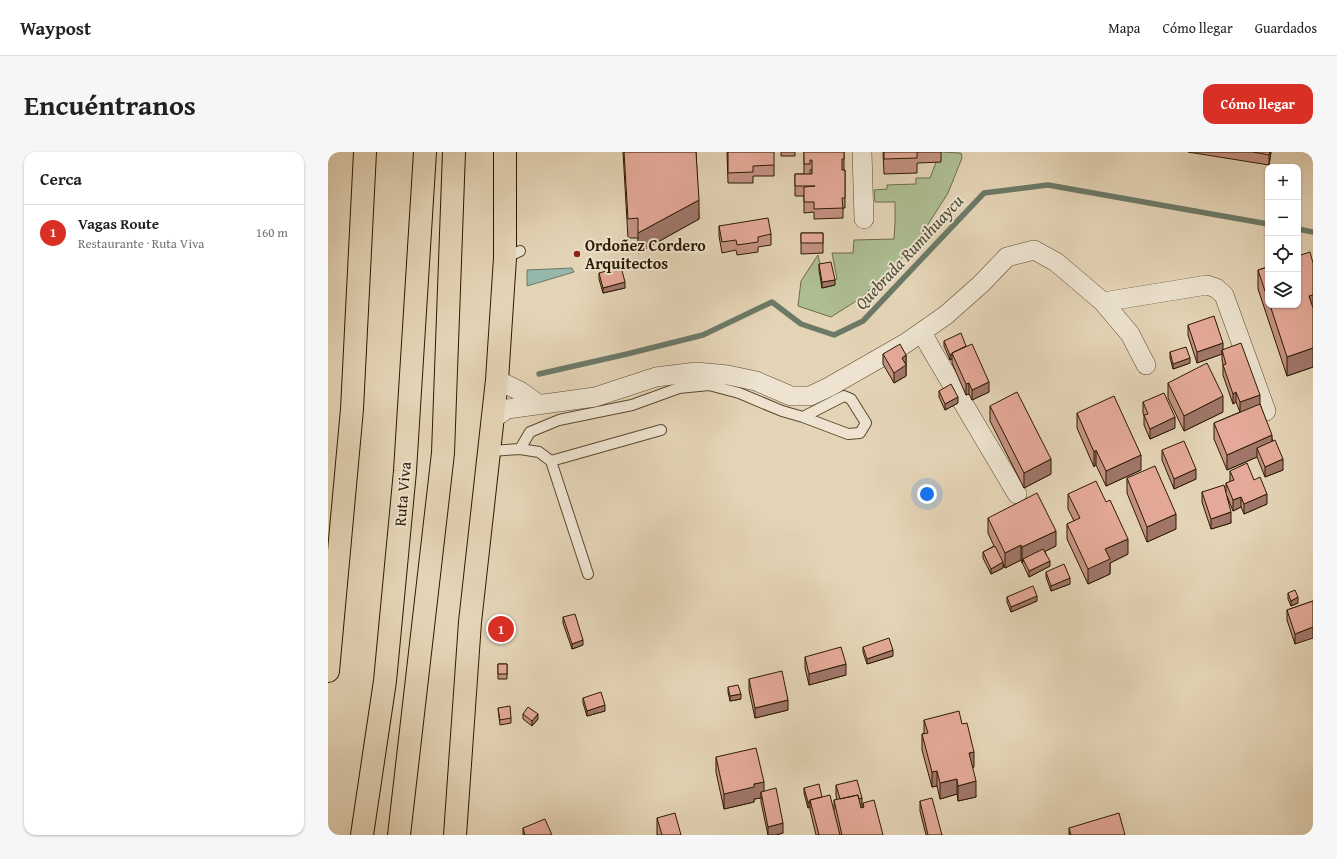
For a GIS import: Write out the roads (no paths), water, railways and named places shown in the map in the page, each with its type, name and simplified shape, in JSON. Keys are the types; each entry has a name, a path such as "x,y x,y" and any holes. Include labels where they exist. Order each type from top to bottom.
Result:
{"main road":[{"path":"328,671 352,410 365,152"},
{"name":"Ruta Viva","path":"362,835 385,681 403,487 425,152"},
{"path":"399,835 443,453 454,152"},
{"path":"455,835 470,622 512,254 505,152"}],"street":[{"path":"862,152 864,219"},
{"path":"494,418 507,409 595,397 656,377 696,372 728,374 756,381 791,396 810,396 829,388 922,332 946,315 981,284 1007,258 1034,250 1056,262 1104,302 1130,334 1146,365"},
{"path":"1104,302 1207,285 1216,288 1224,295 1266,411"},
{"path":"922,332 1017,494"},
{"path":"497,380 520,391 538,404"}],"lane":[{"path":"520,449 530,432 559,420 632,405 679,388 709,386 739,393 848,434 860,433 866,423 851,399 844,396 803,417"},
{"path":"551,461 661,430"},
{"path":"490,451 520,449 539,452 551,461 588,574"}],"waterway":[{"name":"Quebrada Rumihuaycu","path":"539,374 703,335 772,302 801,324 834,335 863,321 984,193 1048,185 1265,223"},
{"name":"Quebrada Rumihuaycu","path":"1301,230 1313,232"}],"place":[{"name":"Ordoñez Cordero Arquitectos","path":"577,254"},
{"name":"Vagas Route","path":"501,629"}]}
